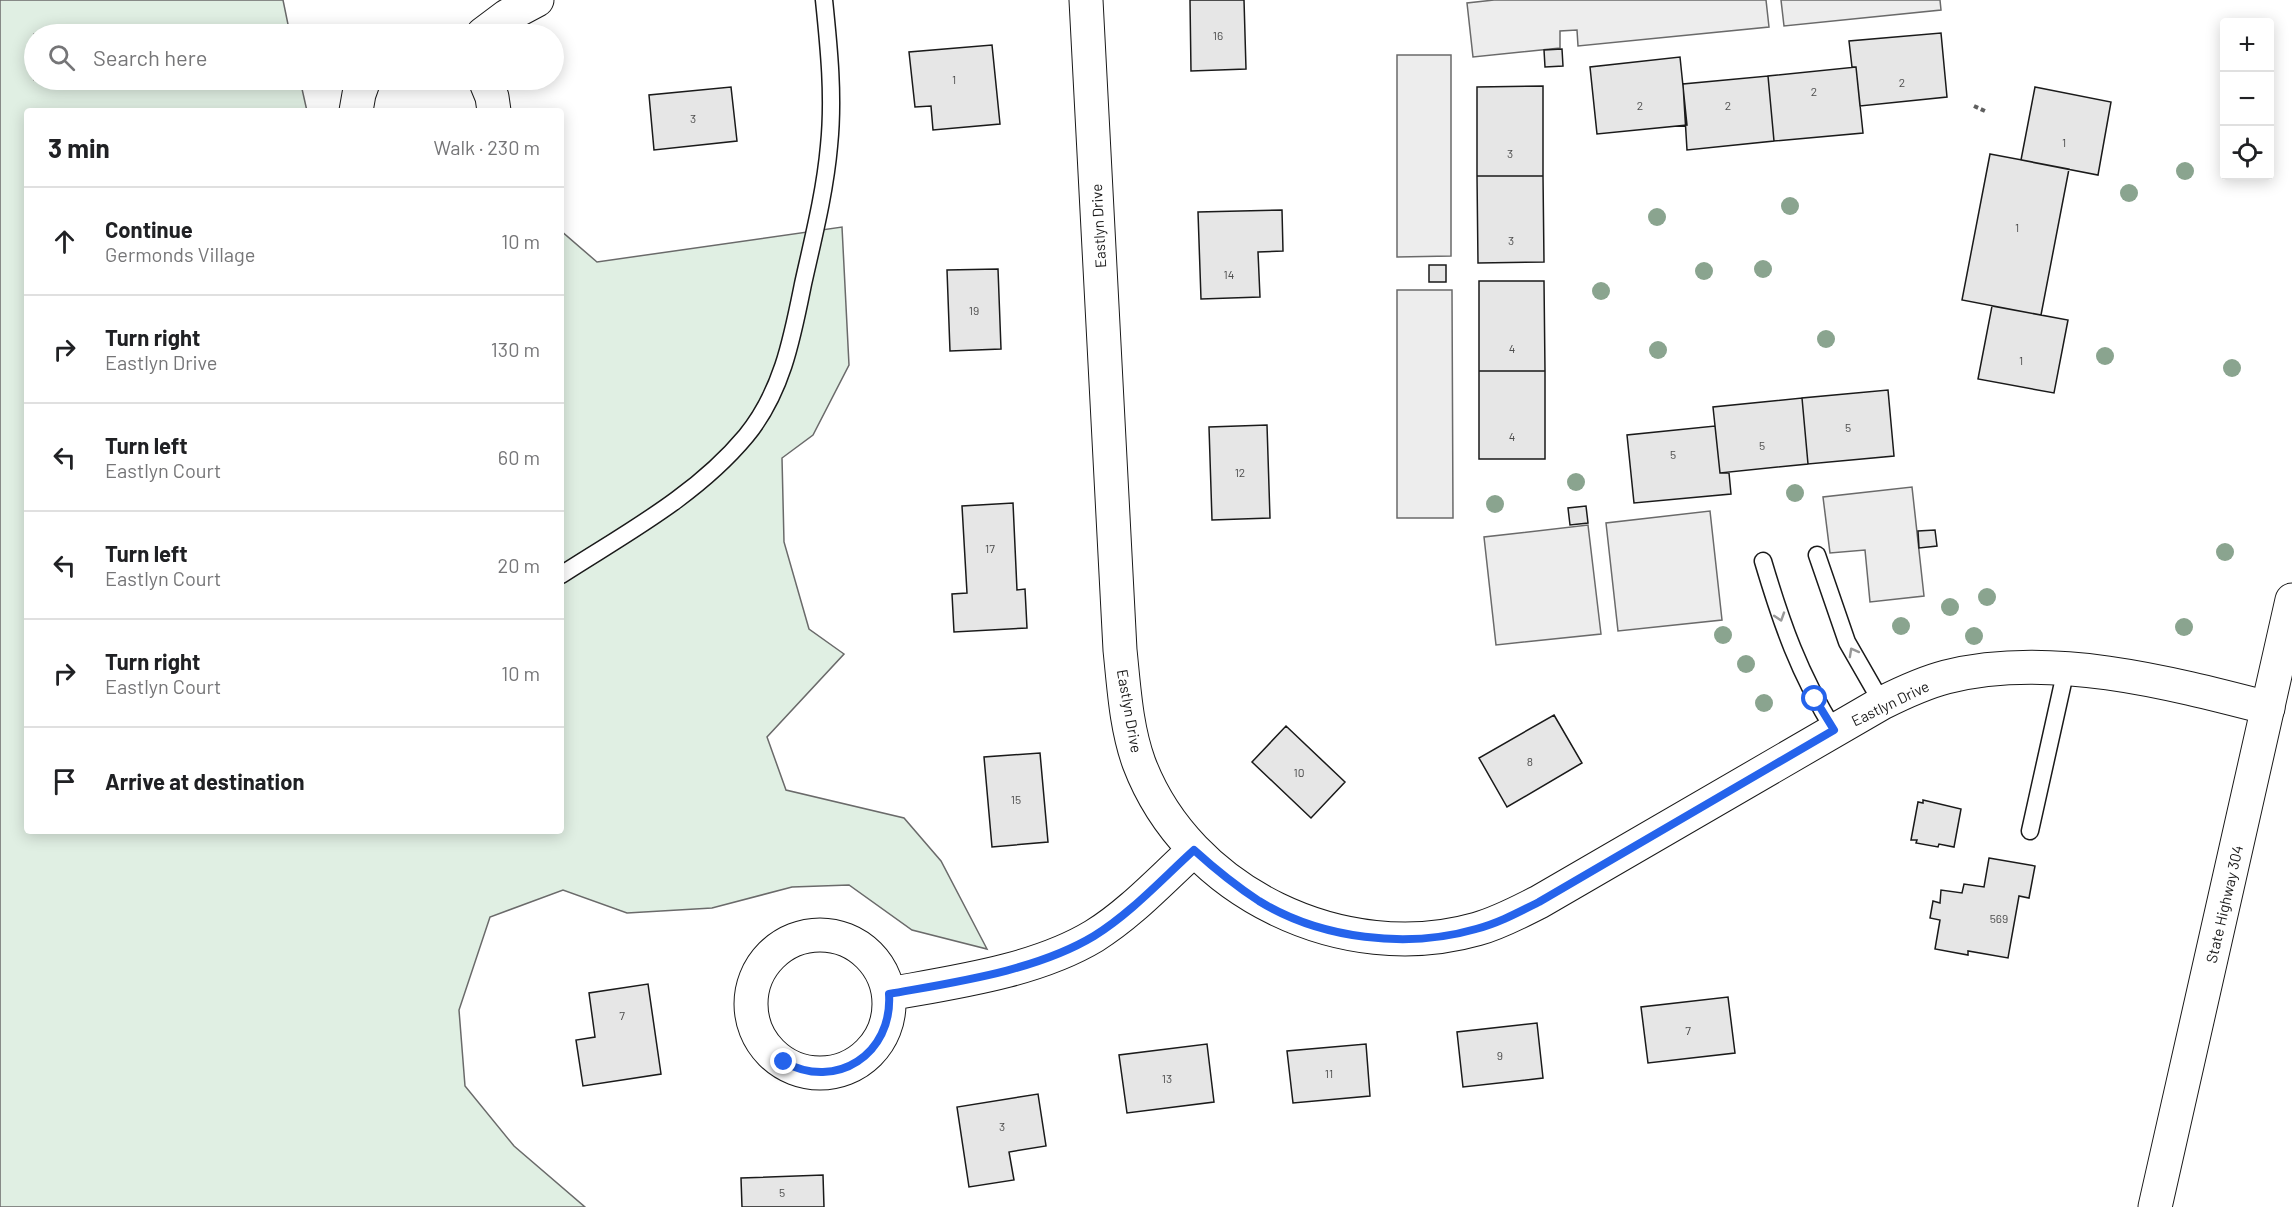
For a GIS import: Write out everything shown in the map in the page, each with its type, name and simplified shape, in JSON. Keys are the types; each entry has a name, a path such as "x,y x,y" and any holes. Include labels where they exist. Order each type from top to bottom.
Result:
{"street":[{"path":"496,24 537,0"},
{"name":"Eastlyn Drive","path":"1086,0 1120,650 1132,741 1151,789 1165,813 1194,850 1236,885 1261,902 1320,927 1355,935 1389,938 1446,936 1477,929 1508,918 1539,902 1882,703 1912,688 1954,675 1983,670 2066,669 2154,682 2268,708"},
{"path":"356,108 359,90"},
{"path":"489,90 494,108"},
{"name":"State Highway 304","path":"2155,1207 2292,600"},
{"path":"889,994 1000,972 1072,948 1094,936 1118,918 1194,850"},
{"path":"818,935 840,938 866,952 880,969 889,994 887,1023 876,1045 859,1061 830,1072 802,1070 775,1056 760,1038 751,1006 754,985 763,965 769,958 796,939 818,935"}],"lane":[{"path":"564,573 639,527 702,479 745,437 761,416 775,391 792,337 815,229 829,146 830,65 824,0"},
{"path":"1817,555 1847,642 1882,703"},
{"path":"1763,561 1785,633 1798,664 1834,730"},
{"path":"2030,831 2066,669"}],"path":[{"path":"1974,106 1987,112"}],"green space":[{"path":"0,0 283,0 288,24 24,24 24,90 302,90 306,108 24,108 24,834 564,834 564,234 597,262 842,227 849,365 813,435 782,458 784,542 809,629 844,654 767,737 786,790 904,818 941,861 987,949 912,930 849,885 792,887 712,908 627,913 563,890 490,917 459,1010 465,1086 514,1146 585,1207 0,1207"}],"shaded area":[{"path":"1494,0 1766,0 1769,27 1578,46 1577,30 1560,31 1560,48 1473,57 1467,3"},
{"path":"1781,0 1940,0 1941,10 1784,26"},
{"path":"1397,55 1451,55 1451,256 1397,257"},
{"path":"1397,290 1452,290 1453,518 1397,518"},
{"path":"1912,487 1924,596 1870,602 1865,550 1830,553 1823,497"},
{"path":"1710,511 1722,620 1618,631 1606,523"},
{"path":"1588,525 1601,634 1496,645 1484,537"}],"building":[{"path":"1190,0 1244,0 1246,69 1191,71"},
{"path":"1941,33 1947,97 1860,106 1856,67 1852,67 1849,41"},
{"path":"992,45 1000,124 933,130 931,106 915,107 909,52"},
{"path":"1562,49 1563,66 1545,67 1544,50"},
{"path":"1680,57 1687,125 1597,134 1590,67"},
{"path":"1856,67 1863,133 1774,141 1768,76"},
{"path":"1768,76 1774,141 1687,150 1683,84"},
{"path":"1543,86 1543,176 1477,176 1477,87"},
{"path":"731,87 737,141 654,150 649,95"},
{"path":"2035,87 2111,102 2098,175 2021,160"},
{"path":"1990,154 2069,169 2041,315 1962,300"},
{"path":"1477,176 1543,176 1544,262 1478,263"},
{"path":"1282,210 1283,251 1258,252 1260,297 1201,299 1198,212"},
{"path":"1429,265 1446,265 1446,282 1429,282"},
{"path":"998,269 1001,349 950,351 947,270"},
{"path":"1479,281 1544,281 1545,371 1479,371"},
{"path":"1992,306 2068,320 2054,393 1978,379"},
{"path":"1479,371 1545,371 1545,459 1479,459"},
{"path":"1888,390 1894,456 1808,464 1802,398"},
{"path":"1802,398 1808,464 1720,473 1713,407"},
{"path":"1267,425 1270,518 1212,520 1209,427"},
{"path":"1715,426 1720,473 1729,473 1731,494 1634,503 1627,435"},
{"path":"1013,503 1017,590 1025,589 1027,628 954,632 952,594 967,593 962,506"},
{"path":"1586,506 1588,523 1570,525 1568,508"},
{"path":"1935,530 1937,546 1919,548 1918,531"},
{"path":"1554,715 1582,763 1507,807 1479,758"},
{"path":"1286,726 1345,782 1311,818 1252,762"},
{"path":"1040,753 1048,842 992,847 984,757"},
{"path":"1923,800 1961,809 1954,847 1939,844 1938,847 1911,840 1918,802 1923,803"},
{"path":"1989,858 2035,866 2029,898 2019,896 2008,958 1968,951 1968,955 1935,949 1940,920 1930,918 1933,901 1940,903 1941,890 1962,893 1964,884 1984,887"},
{"path":"648,984 661,1074 583,1086 576,1040 595,1037 589,993"},
{"path":"1728,997 1735,1053 1648,1063 1641,1007"},
{"path":"1537,1023 1543,1078 1463,1087 1457,1032"},
{"path":"1207,1044 1214,1102 1127,1113 1119,1055"},
{"path":"1366,1044 1370,1096 1293,1103 1287,1051"},
{"path":"1038,1094 1046,1146 1009,1152 1014,1180 969,1187 957,1107"},
{"path":"823,1175 824,1207 742,1207 741,1178"}],"route":[{"path":"784,1062 802,1070 820,1073 840,1070 859,1061 876,1045 882,1035 887,1023 889,994 1000,972 1072,948 1094,936 1118,918 1194,850 1236,885 1261,902 1320,927 1355,935 1389,938 1446,936 1477,929 1508,918 1539,902 1834,730 1815,699"}]}
